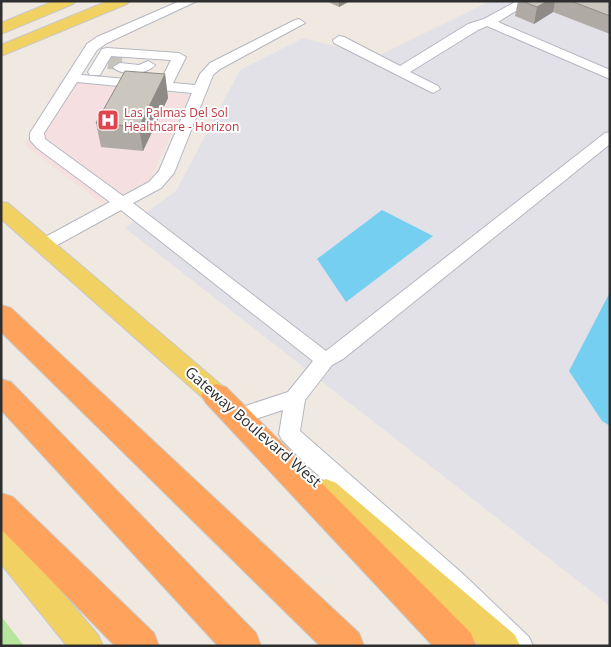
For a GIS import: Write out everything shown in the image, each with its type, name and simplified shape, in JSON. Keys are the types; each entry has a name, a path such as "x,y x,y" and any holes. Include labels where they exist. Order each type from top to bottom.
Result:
{"highway":[{"path":"1,315 346,646"},
{"path":"1,390 243,646"},
{"path":"216,394 458,646"},
{"path":"1,507 141,646"}],"main road":[{"path":"1,28 68,1"},
{"path":"1,51 122,1"},
{"name":"Gateway Boulevard West","path":"1,208 504,646"},
{"path":"1,541 87,646"}],"lane":[{"path":"191,1 102,40 92,47 37,133 38,140 42,145 122,203 325,360"},
{"path":"400,72 473,27 488,22 526,1"},
{"path":"488,22 610,75"},
{"path":"44,245 155,185 166,173 207,74 215,66 299,23"},
{"path":"339,40 433,89"},
{"path":"109,63 107,52 179,56 165,86"},
{"path":"84,60 141,69 148,65 174,68"},
{"path":"72,78 201,90"},
{"path":"520,646 455,582 317,461 290,434 295,398 325,360 336,354 610,136"},
{"path":"240,416 295,398"}],"shaded area":[{"path":"490,1 610,1 610,606 125,228 176,191 240,70 303,38 376,57"},
{"name":"Las Palmas Del Sol Healthcare - Horizon","path":"60,81 190,95 148,182 102,203 25,145"}],"green space":[{"path":"1,616 24,646 1,646"}],"water":[{"path":"382,210 433,236 346,302 317,259"},
{"path":"610,292 610,426 602,421 569,371"}],"building":[{"path":"522,1 547,1 537,7"},
{"path":"571,1 610,1 610,16"},
{"path":"125,71 165,74 139,127 96,123"}],"tunnel":[{"path":"108,62 122,63"}],"place":[{"name":"Las Palmas Del Sol Healthcare - Horizon","path":"108,120"}]}
